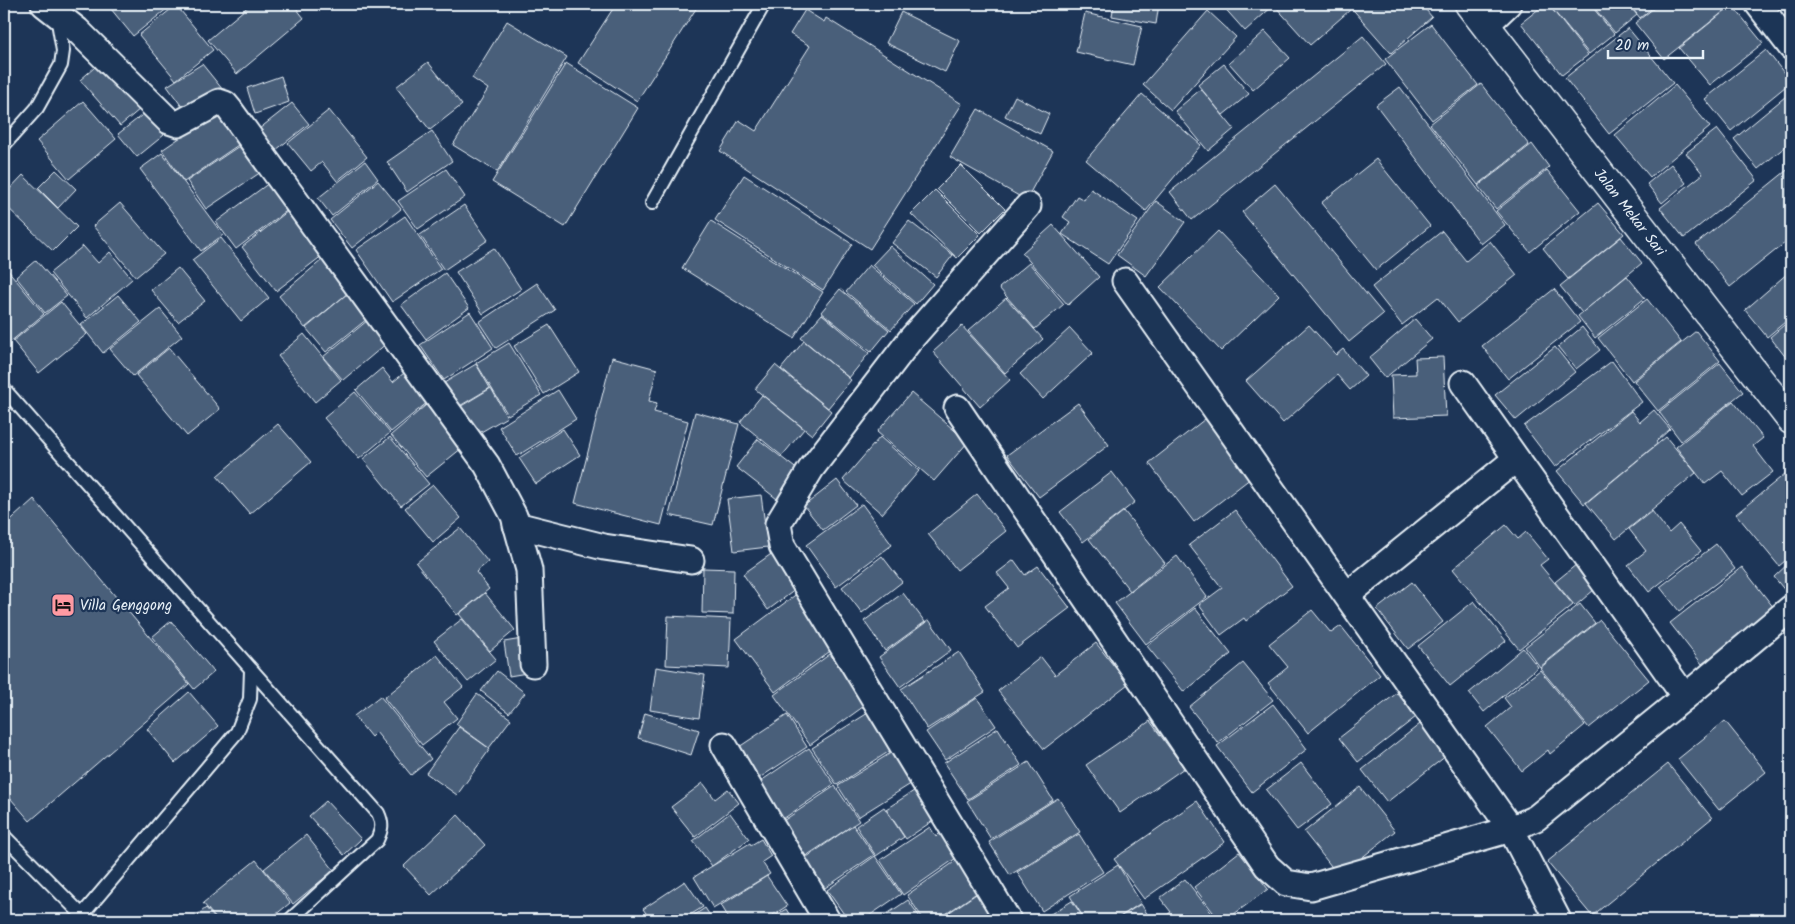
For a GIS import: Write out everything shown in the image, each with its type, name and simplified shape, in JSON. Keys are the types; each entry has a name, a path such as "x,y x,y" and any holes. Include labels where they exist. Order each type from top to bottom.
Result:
{"main road":[{"name":"Jalan Mekar Sari","path":"1469,4 1791,420"}],"street":[{"path":"1486,25 1508,4"},
{"path":"1758,4 1791,47"},
{"path":"51,9 78,30 169,121 178,124 220,102 225,104 487,465 514,516 529,570 533,664"},
{"path":"1008,920 782,546 778,524 811,470 910,340 1028,206"},
{"path":"1124,280 1511,829 1558,920"},
{"path":"1463,383 1685,697"},
{"path":"957,408 1267,866 1286,883 1311,887 1511,829 1536,818 1791,608"},
{"path":"1346,595 1516,459"},
{"path":"516,525 604,547 691,560"},
{"path":"724,745 827,920"}],"lane":[{"path":"652,203 764,4"},
{"path":"4,145 37,108 62,65 63,51 51,9"},
{"path":"4,389 378,813 382,821 382,829 377,840 290,920"},
{"path":"4,836 85,918 237,732 250,699 251,670"}],"building":[{"path":"117,4 173,4 133,36 111,9"},
{"path":"251,4 293,4 304,18 237,74 208,40"},
{"path":"616,4 699,4 637,101 578,63"},
{"path":"1069,4 1111,4 1110,8"},
{"path":"1114,4 1159,4 1156,24 1112,16"},
{"path":"1221,4 1344,4 1350,10 1310,45 1274,5 1245,31"},
{"path":"1348,4 1421,4 1432,17 1391,53"},
{"path":"1545,4 1548,4 1588,55 1562,75 1521,23"},
{"path":"1548,4 1590,4 1614,34 1589,54"},
{"path":"1591,4 1628,4 1637,15 1615,33"},
{"path":"1629,4 1657,4 1640,18"},
{"path":"1659,4 1733,4 1664,59 1635,23"},
{"path":"176,5 213,50 176,80 139,35"},
{"path":"1732,5 1763,43 1710,85 1679,48"},
{"path":"805,10 824,22 826,18 962,104 870,249 720,151 739,120 756,131 810,46 790,34"},
{"path":"1208,11 1236,37 1171,110 1143,85"},
{"path":"901,12 960,41 945,72 886,43"},
{"path":"1085,13 1142,26 1133,65 1076,52"},
{"path":"507,21 567,57 497,172 453,145 488,89 472,78"},
{"path":"1431,24 1478,85 1432,120 1385,59"},
{"path":"1628,28 1673,83 1609,134 1565,78"},
{"path":"1265,31 1290,58 1253,90 1229,63"},
{"path":"1363,36 1386,64 1192,220 1170,192"},
{"path":"1766,50 1791,82 1731,131 1705,99"},
{"path":"102,61 140,109 120,126 80,80"},
{"path":"428,62 462,105 430,130 396,87"},
{"path":"566,63 638,108 565,227 492,182"},
{"path":"202,64 223,90 188,115 167,86"},
{"path":"1224,64 1249,94 1223,115 1198,85"},
{"path":"281,76 289,102 255,114 247,88"},
{"path":"1481,84 1529,145 1478,185 1430,124"},
{"path":"1675,85 1710,127 1650,177 1615,135"},
{"path":"1400,87 1505,225 1481,244 1376,105"},
{"path":"1201,89 1234,129 1208,151 1175,111"},
{"path":"1791,92 1791,142 1758,169 1734,139"},
{"path":"1142,94 1201,145 1146,211 1086,160"},
{"path":"1015,96 1049,114 1040,134 1005,116"},
{"path":"83,101 116,139 69,179 37,141"},
{"path":"292,103 309,124 276,150 259,129"},
{"path":"222,109 244,141 184,182 162,150"},
{"path":"978,109 1053,151 1026,200 950,157"},
{"path":"329,110 367,157 337,181 322,162 311,171 288,143"},
{"path":"146,112 164,135 137,157 118,134"},
{"path":"1717,129 1757,180 1684,238 1660,208 1703,174 1686,153"},
{"path":"432,131 452,161 407,192 387,162"},
{"path":"245,142 264,170 206,209 187,181"},
{"path":"1532,144 1549,167 1496,209 1478,186"},
{"path":"162,153 223,235 201,251 140,169"},
{"path":"1376,159 1430,226 1376,270 1321,203"},
{"path":"365,161 378,179 332,216 318,198"},
{"path":"1671,164 1686,183 1662,203 1647,184"},
{"path":"961,165 1005,209 981,233 937,189"},
{"path":"1791,167 1791,238 1730,287 1696,244"},
{"path":"446,169 465,197 418,229 398,201"},
{"path":"56,170 76,189 58,208 38,188"},
{"path":"1547,170 1580,211 1530,252 1496,211"},
{"path":"23,175 77,227 53,251 4,204 4,195"},
{"path":"744,175 852,244 823,290 715,220"},
{"path":"378,181 401,209 352,248 330,220"},
{"path":"269,183 289,209 236,249 216,222"},
{"path":"1275,184 1383,314 1349,342 1242,212"},
{"path":"1091,189 1138,221 1108,264 1062,234 1070,222 1063,217 1077,196 1084,200"},
{"path":"935,190 980,235 957,258 911,214"},
{"path":"1156,201 1185,222 1146,276 1117,255"},
{"path":"120,203 164,254 136,277 93,226"},
{"path":"1598,203 1624,234 1568,279 1543,248"},
{"path":"464,205 488,240 444,270 420,235"},
{"path":"293,207 327,252 276,291 242,247"},
{"path":"405,216 441,269 392,302 356,250"},
{"path":"711,221 823,292 794,338 682,268"},
{"path":"909,221 953,255 936,277 892,243"},
{"path":"1053,225 1099,277 1068,305 1022,253"},
{"path":"1218,231 1279,295 1221,351 1160,287"},
{"path":"1442,231 1466,261 1490,241 1517,275 1458,322 1438,297 1402,325 1372,287"},
{"path":"1621,237 1642,263 1582,313 1560,286"},
{"path":"221,238 269,298 241,321 192,260"},
{"path":"83,246 98,263 110,252 132,279 87,318 50,273"},
{"path":"890,246 933,284 916,304 872,265"},
{"path":"494,248 521,289 483,314 456,272"},
{"path":"36,260 67,296 45,313 16,277"},
{"path":"322,260 348,293 305,328 279,296"},
{"path":"1029,263 1064,304 1035,329 999,288"},
{"path":"869,265 914,304 891,330 846,292"},
{"path":"178,268 205,301 178,322 151,290"},
{"path":"7,269 44,314 9,343 4,337 4,272"},
{"path":"1789,272 1791,274 1791,317 1767,337 1745,310"},
{"path":"445,273 469,308 426,339 401,305"},
{"path":"1627,276 1645,298 1595,338 1578,316"},
{"path":"537,283 555,310 496,348 479,322"},
{"path":"840,289 889,330 871,352 821,312"},
{"path":"1554,289 1580,322 1508,379 1482,346"},
{"path":"347,294 367,319 326,352 306,328"},
{"path":"118,295 141,322 103,353 81,325"},
{"path":"1006,298 1043,339 1005,373 968,331"},
{"path":"1647,299 1681,342 1632,381 1598,338"},
{"path":"61,302 87,334 39,373 13,341"},
{"path":"160,309 182,336 133,376 110,349"},
{"path":"470,312 493,348 444,380 420,345"},
{"path":"822,314 869,353 849,378 801,338"},
{"path":"1415,319 1432,339 1385,378 1369,358"},
{"path":"1791,319 1791,364 1770,337"},
{"path":"368,320 387,343 343,380 323,357"},
{"path":"549,325 579,372 544,394 514,346"},
{"path":"1309,325 1336,355 1343,349 1366,376 1350,390 1337,375 1283,423 1246,381"},
{"path":"962,326 1010,380 980,407 933,352"},
{"path":"1582,327 1600,350 1576,369 1558,347"},
{"path":"1070,328 1093,353 1043,399 1020,374"},
{"path":"1696,331 1720,361 1658,411 1634,381"},
{"path":"304,334 341,380 315,402 278,356"},
{"path":"804,341 851,380 828,408 781,369"},
{"path":"509,343 541,395 508,415 476,363"},
{"path":"1555,347 1575,372 1516,420 1495,395"},
{"path":"169,348 220,409 187,436 136,375"},
{"path":"612,357 657,369 649,401 657,403 654,412 688,421 661,525 575,503"},
{"path":"1443,357 1446,416 1393,418 1391,375 1416,374 1415,358"},
{"path":"1612,361 1642,402 1555,467 1524,426"},
{"path":"1720,363 1743,392 1681,441 1659,412"},
{"path":"476,364 490,388 458,407 444,383"},
{"path":"775,365 831,411 812,435 755,389"},
{"path":"382,368 393,382 404,373 428,402 391,432 356,390"},
{"path":"491,388 507,417 474,436 458,408"},
{"path":"558,390 576,419 517,456 499,427"},
{"path":"355,392 390,433 359,459 324,418"},
{"path":"911,393 968,442 934,481 877,432"},
{"path":"762,395 804,429 782,456 740,422"},
{"path":"1733,401 1763,438 1753,446 1773,472 1742,496 1722,471 1705,484 1676,447"},
{"path":"1078,403 1109,445 1039,497 1007,455"},
{"path":"426,405 462,448 426,477 391,435"},
{"path":"1654,410 1670,429 1656,442 1657,444 1584,504 1557,471 1631,411 1640,422"},
{"path":"695,412 739,424 713,525 669,515"},
{"path":"1205,419 1251,478 1194,522 1149,463"},
{"path":"278,424 311,462 250,514 217,476"},
{"path":"563,429 580,455 536,484 519,458"},
{"path":"390,437 429,484 401,506 363,459"},
{"path":"880,437 919,471 882,514 843,480"},
{"path":"1666,437 1696,473 1616,539 1586,503"},
{"path":"758,439 799,471 777,499 736,467"},
{"path":"1791,469 1791,556 1779,566 1736,514"},
{"path":"1112,472 1135,502 1083,542 1060,512"},
{"path":"837,480 856,505 823,530 804,506"},
{"path":"433,485 461,518 433,542 405,508"},
{"path":"977,494 1006,531 957,570 928,534"},
{"path":"761,495 768,547 734,551 727,499"},
{"name":"Villa Genggong","path":"34,499 189,684 30,821 4,791 4,526"},
{"path":"862,504 892,545 836,587 806,545"},
{"path":"1235,510 1292,586 1246,621 1244,618 1221,635 1199,605 1222,588 1189,545"},
{"path":"1124,511 1165,563 1130,591 1089,539"},
{"path":"1652,511 1669,533 1679,524 1701,551 1649,592 1628,565 1646,551 1629,529"},
{"path":"1506,525 1518,539 1526,532 1548,559 1540,565 1573,605 1519,649 1453,569"},
{"path":"460,528 488,562 476,572 489,589 457,615 416,563"},
{"path":"1716,544 1735,569 1679,611 1660,587"},
{"path":"774,552 799,587 768,610 743,574"},
{"path":"882,556 902,582 862,613 842,587"},
{"path":"1177,556 1207,597 1146,644 1115,603"},
{"path":"1014,560 1025,575 1038,566 1070,608 1017,648 985,606 1009,588 997,573"},
{"path":"1582,560 1601,584 1575,606 1555,582"},
{"path":"1791,561 1791,598 1774,577"},
{"path":"1742,567 1774,608 1702,664 1670,623"},
{"path":"703,568 734,569 733,614 702,613"},
{"path":"1412,582 1443,622 1408,649 1377,609"},
{"path":"485,593 515,630 490,651 459,614"},
{"path":"798,593 837,646 775,692 736,639"},
{"path":"903,593 925,622 885,651 864,621"},
{"path":"1474,601 1506,641 1450,686 1418,646"},
{"path":"1580,604 1595,623 1540,667 1525,647"},
{"path":"1195,608 1231,654 1184,692 1147,646"},
{"path":"1312,610 1331,633 1341,626 1380,675 1308,733 1268,683 1288,667 1269,644"},
{"path":"668,616 731,619 729,668 666,665"},
{"path":"462,619 496,659 468,682 434,641"},
{"path":"929,620 951,650 900,687 879,657"},
{"path":"1600,620 1649,680 1589,728 1540,668"},
{"path":"171,621 214,672 194,689 152,637"},
{"path":"522,639 527,673 509,676 504,642"},
{"path":"1096,643 1128,684 1044,749 998,691 1041,657 1055,675"},
{"path":"1523,648 1538,667 1484,712 1469,693"},
{"path":"959,652 985,692 927,729 901,689"},
{"path":"830,654 867,704 810,745 774,695"},
{"path":"437,655 463,687 444,702 457,718 422,745 384,698"},
{"path":"1243,663 1273,700 1218,743 1189,707"},
{"path":"656,667 705,675 699,718 650,710"},
{"path":"1540,670 1585,725 1550,754 1548,750 1522,771 1487,727 1511,707 1504,698"},
{"path":"497,671 525,693 509,713 481,691"},
{"path":"189,692 218,726 175,763 147,729"},
{"path":"1397,693 1416,717 1358,762 1339,738"},
{"path":"477,694 511,719 489,748 456,724"},
{"path":"380,696 431,759 411,775 376,732 371,737 354,716"},
{"path":"977,698 996,726 945,760 926,732"},
{"path":"1273,704 1307,749 1252,792 1217,746"},
{"path":"876,708 899,745 837,785 812,748"},
{"path":"645,713 699,730 691,755 638,738"},
{"path":"787,715 807,747 753,782 733,751"},
{"path":"1150,721 1184,768 1120,813 1086,765"},
{"path":"1725,721 1766,772 1719,810 1678,759"},
{"path":"1420,724 1446,756 1387,802 1362,770"},
{"path":"459,727 490,749 457,795 426,773"},
{"path":"998,728 1021,765 968,799 944,763"},
{"path":"809,748 834,784 783,819 758,783"},
{"path":"897,749 917,780 858,817 838,786"},
{"path":"1029,762 1053,800 991,839 967,801"},
{"path":"1301,763 1332,804 1297,830 1266,790"},
{"path":"1668,764 1712,818 1592,916 1547,862"},
{"path":"703,783 715,799 728,789 739,803 695,837 671,807"},
{"path":"835,786 859,821 806,856 783,821"},
{"path":"920,787 940,816 906,839 886,809"},
{"path":"1360,787 1395,831 1339,876 1304,832"},
{"path":"1058,798 1080,832 1010,875 989,842"},
{"path":"326,801 361,839 344,855 309,816"},
{"path":"1197,801 1225,842 1144,899 1114,859"},
{"path":"884,807 904,837 876,856 856,826"},
{"path":"730,813 749,839 712,866 693,841"},
{"path":"458,815 485,845 431,895 404,866"},
{"path":"853,825 874,855 825,888 804,859"},
{"path":"930,827 936,837 942,831 959,856 903,895 880,860"},
{"path":"1079,834 1103,872 1042,911 1017,872"},
{"path":"306,835 334,870 293,904 264,869"},
{"path":"761,839 771,856 762,862 770,874 713,908 694,877 750,843 751,845"},
{"path":"1239,852 1268,889 1226,920 1219,920 1194,887"},
{"path":"875,856 901,894 863,920 848,920 827,890"},
{"path":"960,858 981,890 937,920 924,920 907,895"},
{"path":"256,860 290,903 269,920 217,920 203,903"},
{"path":"1118,865 1141,903 1115,920 1085,920 1070,896"},
{"path":"767,876 787,906 765,920 730,920 721,905"},
{"path":"1185,879 1217,920 1160,920 1171,912 1160,898"},
{"path":"685,881 703,907 682,920 651,920 643,909"},
{"path":"982,890 1002,920 938,920"},
{"path":"908,900 922,920 878,920"},
{"path":"1072,901 1085,920 1052,920 1049,915"},
{"path":"1141,904 1151,920 1115,920"},
{"path":"206,908 216,920 191,920"},
{"path":"705,908 713,920 687,920"},
{"path":"786,909 793,920 768,920"}],"place":[{"name":"Villa Genggong","path":"63,605"}]}
